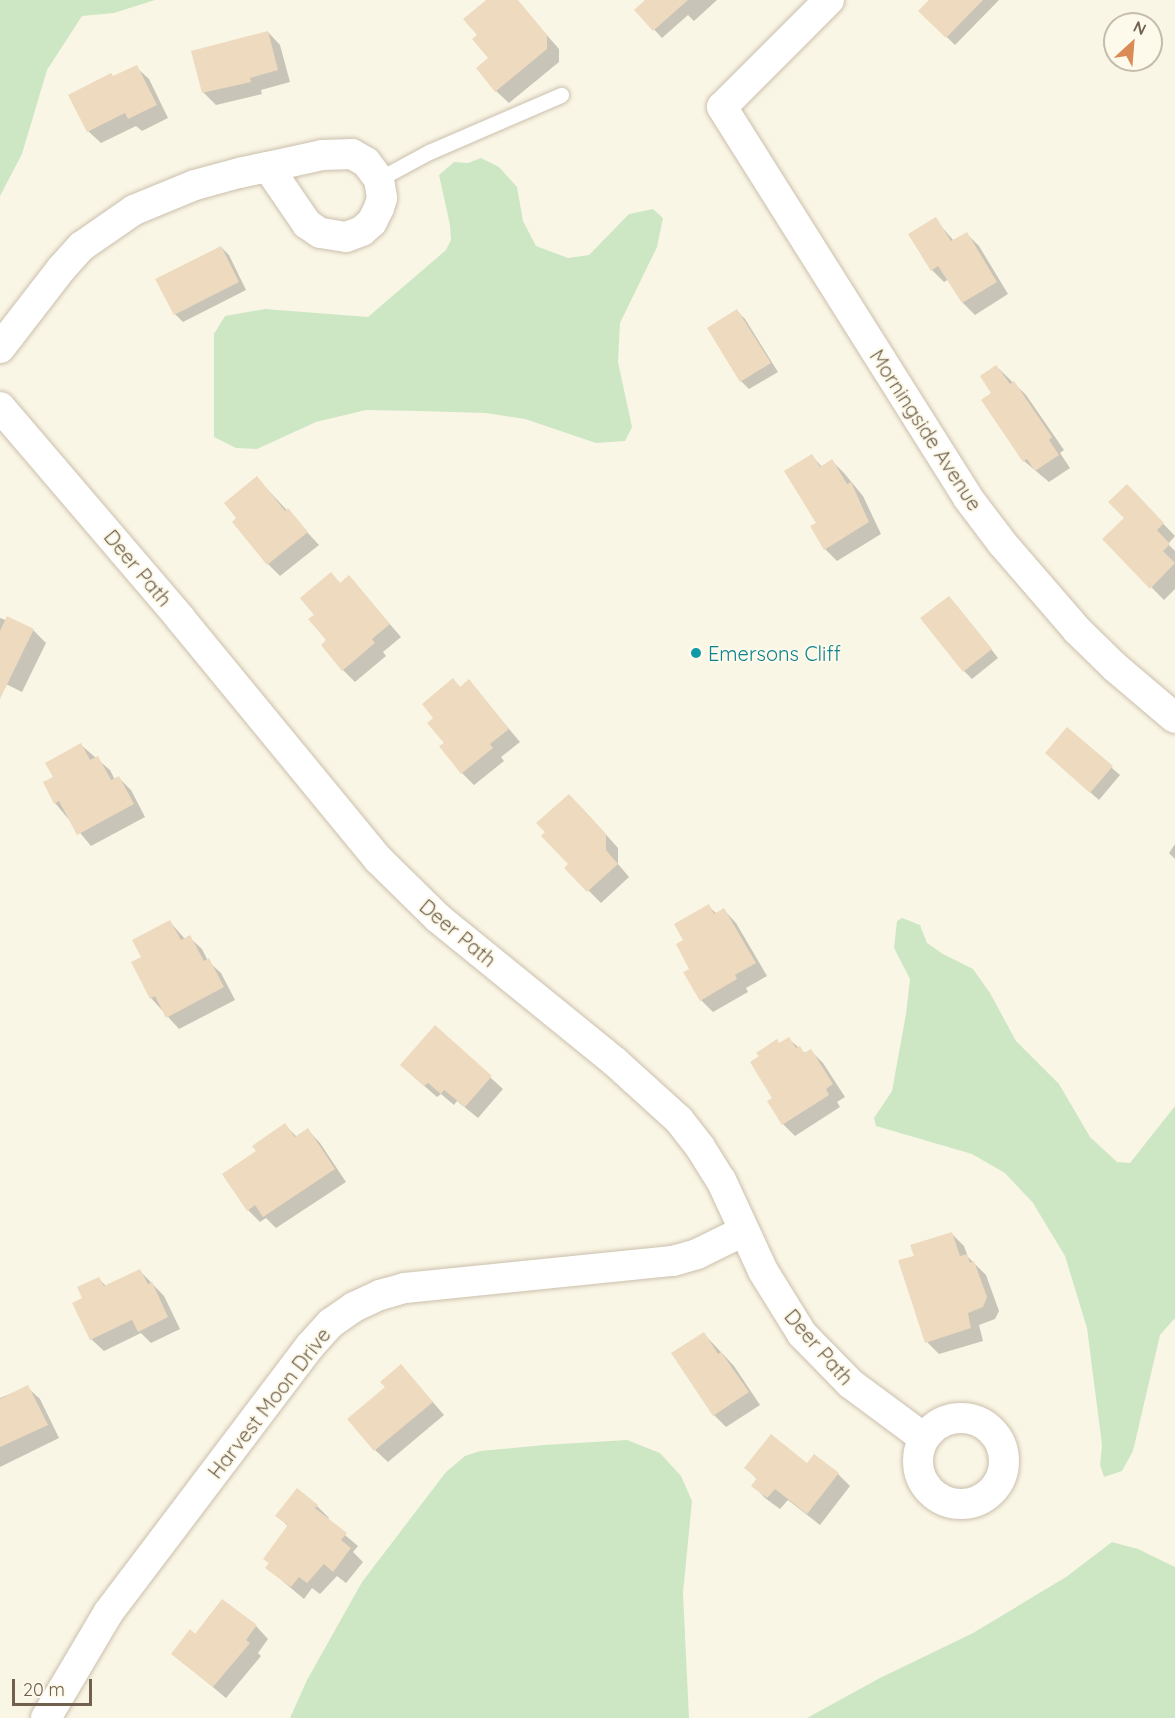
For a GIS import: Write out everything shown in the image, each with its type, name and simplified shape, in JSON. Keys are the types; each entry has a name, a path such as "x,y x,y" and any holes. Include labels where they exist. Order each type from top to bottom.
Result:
{"street":[{"name":"Morningside Avenue","path":"829,0 722,107 968,498 1002,543 1077,630 1116,668 1175,718"},
{"path":"0,348 61,269 82,246 107,226 134,210 195,185 268,167 322,155 352,154 366,162 379,178 382,198 372,222 362,231 346,237 334,237 307,224 268,167"},
{"name":"Deer Path","path":"0,407 173,610 379,860 438,918 623,1068 679,1120 721,1180 782,1304 802,1334 851,1384 924,1438"},
{"name":"Harvest Moon Drive","path":"46,1718 108,1613 310,1346 331,1323 354,1306 405,1288 673,1261 697,1254 744,1230"}],"lane":[{"path":"379,178 429,152 561,95"}],"green space":[{"path":"0,0 155,0 114,13 82,16 47,70 22,154 0,196"},
{"path":"481,158 499,167 517,187 523,221 536,246 568,258 589,255 629,214 653,209 663,218 657,247 620,323 618,362 632,427 625,441 596,443 525,419 486,413 366,410 316,422 257,449 236,448 214,437 214,334 225,316 265,309 368,317 446,250 451,240 450,225 439,175 454,162 468,163"},
{"path":"902,918 920,925 927,943 973,969 990,993 1016,1041 1059,1084 1090,1137 1117,1162 1130,1163 1175,1106 1175,1318 1160,1335 1133,1451 1122,1471 1104,1477 1100,1465 1102,1445 1087,1328 1065,1256 1033,1203 1005,1173 972,1154 876,1126 874,1118 892,1091 906,1014 910,979 894,948 897,921"},
{"path":"627,1440 660,1453 681,1476 692,1501 683,1593 689,1718 290,1718 307,1680 362,1582 446,1472 465,1456 480,1451"},
{"path":"1112,1542 1138,1549 1175,1567 1175,1718 807,1718 878,1679 973,1633 1066,1577"}],"building":[{"path":"486,0 518,0 547,35 547,49 495,92 476,68 488,58 472,39 477,35 463,19"},
{"path":"645,0 688,0 653,31 634,10"},
{"path":"929,0 983,0 946,38 918,11"},
{"path":"268,31 278,70 250,78 251,82 202,93 191,51"},
{"path":"137,65 157,105 128,119 125,113 87,132 68,95 111,73 113,76"},
{"path":"936,217 951,241 967,232 997,282 962,303 938,266 931,271 908,234"},
{"path":"221,246 239,282 174,315 155,279"},
{"path":"737,309 771,363 740,382 707,328"},
{"path":"996,365 1010,384 1014,381 1052,437 1049,440 1059,455 1035,471 1027,459 1023,462 981,400 991,393 980,376"},
{"path":"812,454 820,467 832,459 847,484 851,482 869,522 824,550 810,526 816,523 784,471"},
{"path":"257,476 285,511 288,508 308,532 267,565 232,522 236,518 224,503"},
{"path":"1127,484 1164,523 1157,530 1170,544 1163,551 1175,563 1150,589 1102,539 1124,518 1108,502"},
{"path":"331,572 340,583 349,575 390,624 372,639 375,643 342,671 321,645 326,640 308,619 314,615 300,598"},
{"path":"949,596 992,649 963,672 920,618"},
{"path":"7,616 34,629 0,699 0,631"},
{"path":"453,678 460,687 469,679 509,729 490,744 493,748 461,774 439,746 444,743 427,723 433,718 422,704"},
{"path":"1067,727 1113,766 1090,793 1045,753"},
{"path":"81,743 90,760 98,756 111,780 119,776 134,804 77,835 59,801 54,804 43,782 53,777 45,763"},
{"path":"569,794 606,834 606,850 618,864 587,892 564,868 568,864 541,836 545,832 536,823"},
{"path":"709,904 714,914 724,908 756,963 735,975 737,979 700,1001 683,972 689,969 676,944 683,940 674,924"},
{"path":"170,920 181,940 190,935 204,961 209,958 224,987 166,1018 155,996 150,999 131,962 141,957 132,940"},
{"path":"435,1025 492,1076 465,1107 444,1090 441,1094 428,1083 424,1086 400,1065"},
{"path":"789,1037 796,1048 800,1046 804,1053 811,1049 833,1084 826,1089 829,1095 782,1125 767,1101 772,1098 750,1062 759,1056 756,1053 777,1039 779,1043"},
{"path":"285,1123 295,1137 308,1128 335,1169 263,1217 255,1205 247,1211 222,1174 256,1151 252,1146"},
{"path":"952,1232 960,1256 967,1254 970,1263 974,1261 987,1297 983,1307 968,1313 971,1328 925,1343 898,1260 914,1256 910,1245"},
{"path":"140,1269 148,1284 152,1282 168,1317 138,1332 132,1320 90,1340 72,1303 82,1298 77,1287 99,1277 104,1286"},
{"path":"704,1332 718,1354 721,1352 749,1392 713,1416 671,1353"},
{"path":"401,1364 433,1402 374,1451 347,1419 385,1387 380,1382"},
{"path":"28,1385 48,1425 0,1447 0,1399"},
{"path":"771,1434 807,1463 814,1454 839,1473 807,1514 775,1489 767,1498 751,1486 757,1478 744,1468"},
{"path":"297,1488 318,1505 315,1508 347,1533 341,1540 351,1548 333,1572 324,1564 307,1583 299,1577 291,1587 265,1568 269,1563 263,1559 288,1525 275,1516"},
{"path":"222,1599 257,1625 246,1640 250,1643 213,1687 171,1654 190,1629 195,1634"}],"place":[{"name":"Emersons Cliff","path":"696,653"}]}
